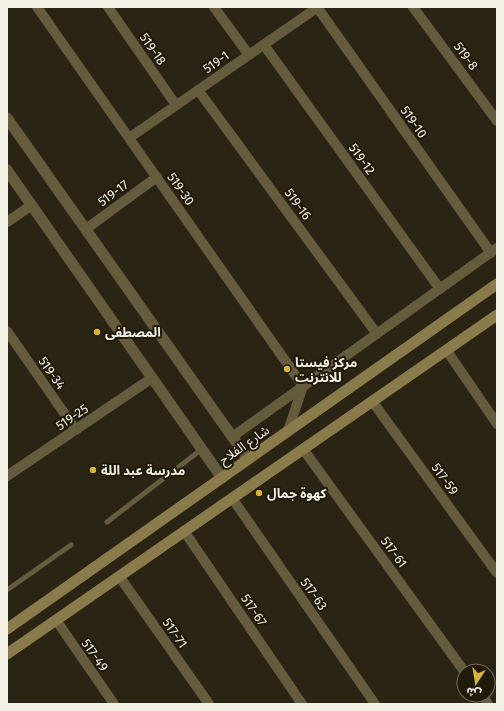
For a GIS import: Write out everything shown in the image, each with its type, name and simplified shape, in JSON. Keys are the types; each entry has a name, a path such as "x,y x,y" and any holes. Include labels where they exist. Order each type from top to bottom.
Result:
{"main road":[{"name":"شارع الفلاح","path":"7,629 497,284"},
{"path":"7,654 497,315"}],"street":[{"name":"519-30","path":"37,7 303,386"},
{"name":"519-18","path":"108,7 176,105"},
{"path":"214,7 249,55"},
{"name":"519-1","path":"129,138 317,7"},
{"name":"519-10","path":"317,7 494,250"},
{"name":"519-8","path":"413,7 497,121"},
{"name":"519-12","path":"264,44 440,289"},
{"name":"519-16","path":"198,90 376,334"},
{"path":"7,118 248,459"},
{"path":"7,170 222,478"},
{"name":"519-17","path":"86,230 157,177"},
{"path":"7,222 32,205"},
{"path":"232,437 494,250"},
{"name":"519-34","path":"7,331 76,430"},
{"path":"447,351 497,424"},
{"name":"519-25","path":"8,474 152,378"},
{"path":"288,431 303,386"},
{"name":"517-59","path":"372,401 497,573"},
{"name":"517-61","path":"303,449 458,663"},
{"name":"517-63","path":"232,498 375,704"},
{"name":"517-67","path":"184,531 302,704"},
{"name":"517-71","path":"119,576 210,704"},
{"name":"517-49","path":"56,620 114,704"}],"lane":[{"path":"107,522 202,449"},
{"path":"7,590 71,545"}],"place":[{"name":"المصطفى","path":"97,332"},
{"name":"مركز فيستا للانترنت","path":"287,369"},
{"name":"مدرسة عبد اللة","path":"93,470"},
{"name":"كهوة جمال","path":"259,493"}]}
